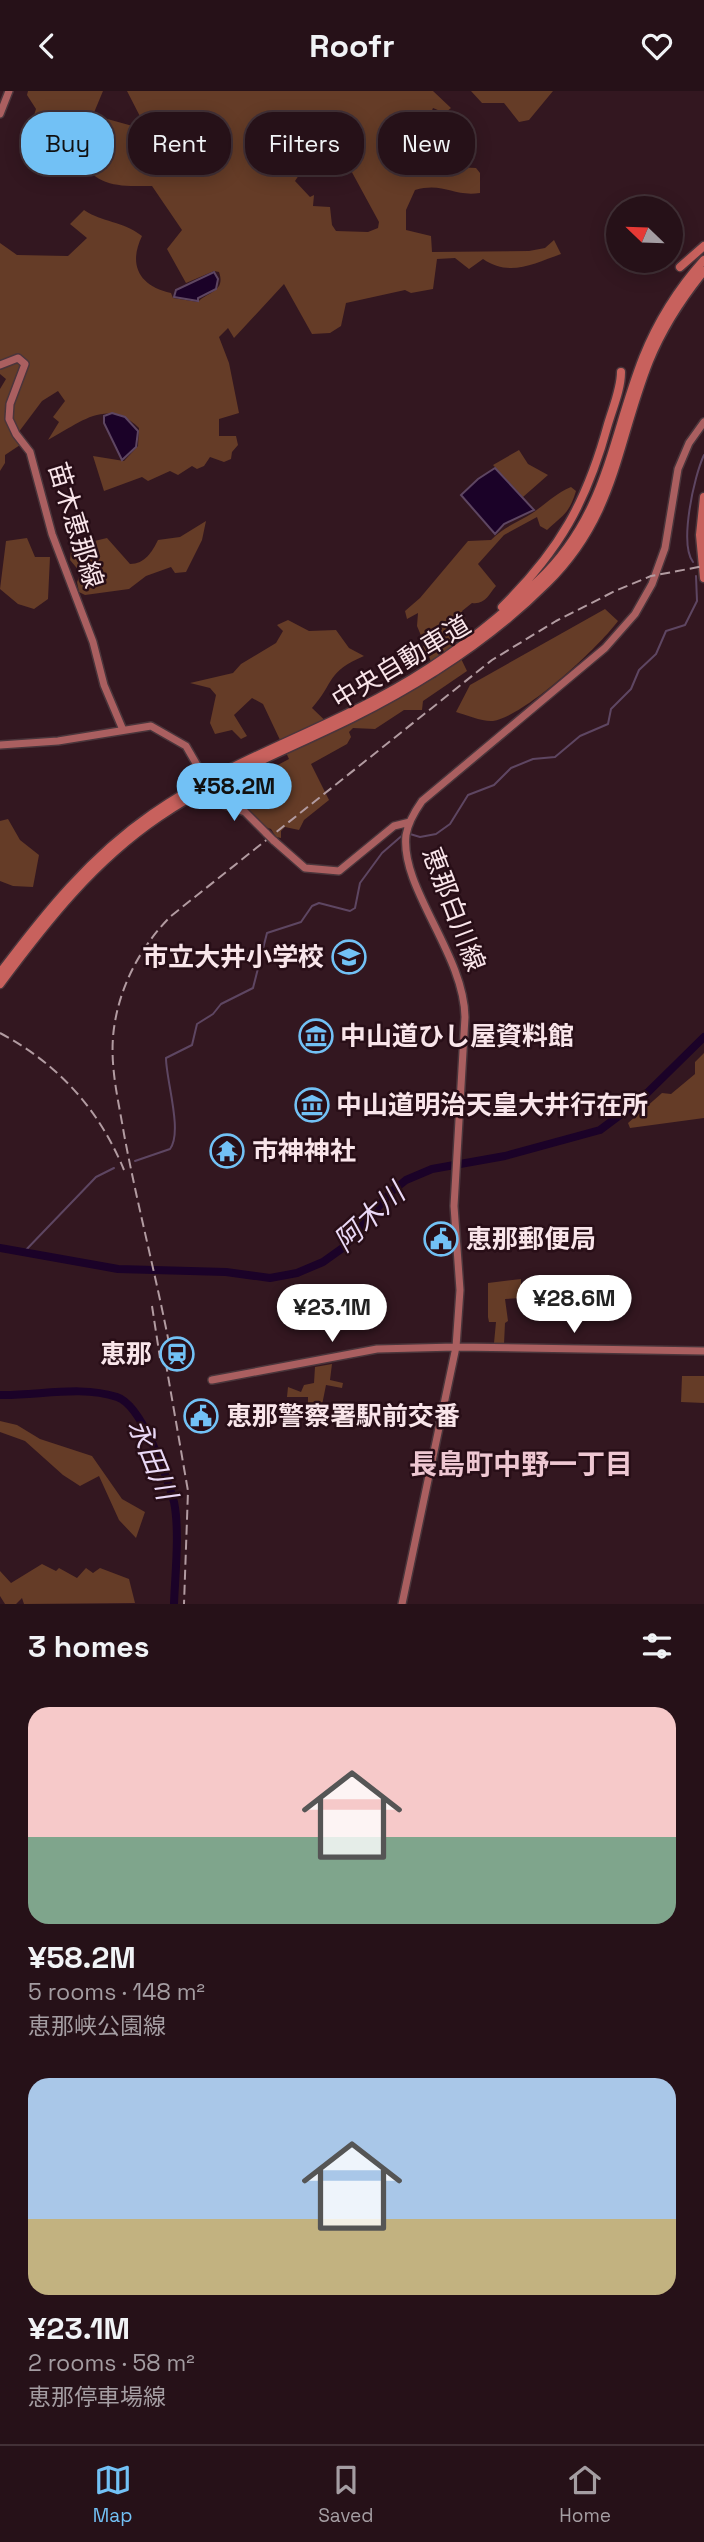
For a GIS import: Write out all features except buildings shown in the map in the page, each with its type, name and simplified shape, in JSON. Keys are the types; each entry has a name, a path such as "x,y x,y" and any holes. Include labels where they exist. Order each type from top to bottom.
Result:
{"highway":[{"path":"683,264 704,246"},
{"name":"中央自動車道","path":"0,973 69,886 104,851 146,818 213,777 387,693 473,636 542,577 579,534 604,485 650,342 675,298 704,260"},
{"name":"中央自動車道","path":"0,984 73,890 133,836 216,783 370,709 418,682 473,645 547,583 584,538 602,506 656,344 676,309 704,271"},
{"path":"473,636 540,566 577,513 601,448 621,372"},
{"path":"704,497 700,535 704,577"}],"main road":[{"path":"0,114 9,91"},
{"name":"苗木恵那線","path":"0,365 19,358 25,364 10,404 11,424 30,452 52,534 93,642 104,685 123,730"},
{"name":"恵那白川線","path":"402,1604 456,1347 460,1290 454,1206 465,997 458,974 408,864 408,829 422,801 604,649 635,614 661,562 678,469 703,421"},
{"path":"0,745 58,741 143,725 164,731 191,750 212,794 222,804 245,813 305,868 339,871 394,825 408,829"},
{"path":"212,1380 377,1349 456,1347 704,1351"}],"shaded area":[{"path":"28,91 103,91 94,112 35,112 36,109 27,95"},
{"path":"127,91 433,91 451,108 446,112 433,108 431,112 378,112 378,175 475,175 476,168 480,173 480,193 463,193 441,188 415,190 406,210 406,230 431,236 432,252 529,251 545,248 554,240 561,254 531,265 512,268 483,259 469,269 455,258 437,259 433,289 411,293 405,290 346,303 341,326 330,333 312,334 284,284 234,338 228,328 219,337 229,363 239,413 219,419 219,436 236,436 238,445 232,452 231,459 224,462 210,457 204,466 197,469 192,466 178,475 170,471 148,481 142,477 104,491 93,456 124,461 138,446 139,428 116,414 105,414 82,421 48,440 59,422 53,417 65,401 58,391 42,401 15,437 20,445 5,455 5,463 0,471 0,389 6,379 0,374 0,243 17,255 68,256 87,238 70,224 84,210 142,236 136,256 139,273 151,285 171,293 173,298 198,302 220,284 219,272 214,271 186,283 167,249 182,230 152,186 112,184 95,176 114,175 114,121 128,125 128,175 231,175 231,112 138,112"},
{"path":"471,91 553,91 529,120 519,122 504,103 482,103"},
{"path":"214,272 218,279 216,289 198,298 198,301 174,297 176,290"},
{"path":"112,413 125,417 138,431 136,447 122,460 104,423 104,416"},
{"path":"519,450 528,464 548,475 523,497 493,465"},
{"path":"495,468 534,510 504,524 495,534 461,495"},
{"path":"571,487 576,491 571,505 547,530 540,526 537,517 504,535 478,564 496,586 483,601 472,603 462,611 468,625 450,636 467,671 423,701 422,710 404,710 375,729 353,728 349,732 351,737 347,744 311,764 329,800 304,820 299,830 285,827 281,831 281,838 276,837 271,829 262,826 240,806 244,783 289,759 263,704 252,698 234,715 247,736 241,739 232,730 215,734 210,723 216,695 210,688 190,683 233,673 241,664 276,643 283,631 277,625 288,620 309,631 336,630 349,648 364,656 343,667 332,678 312,708 335,730 436,677 428,653 412,660 410,656 425,645 417,626 418,613 407,619 405,611 420,598 468,541 491,540"},
{"path":"206,521 202,540 186,572 175,573 171,567 146,576 129,589 85,595 79,592 77,582 81,573 70,560 71,551 82,544 107,538 130,564 147,557 158,540 180,537"},
{"path":"27,538 35,557 50,557 48,599 34,609 18,604 0,589 6,541"},
{"path":"605,609 618,621 579,663 542,694 507,716 493,721 456,712 470,685"},
{"path":"8,819 20,840 39,855 33,887 13,886 0,881 0,821"},
{"path":"704,1053 704,1118 630,1128 628,1123 662,1093 671,1094 695,1074 695,1062"},
{"path":"521,1279 521,1298 505,1299 508,1321 505,1323 504,1344 494,1343 496,1322 489,1322 488,1283"},
{"path":"332,1364 330,1380 343,1383 342,1388 326,1385 321,1410 308,1409 308,1397 287,1397 288,1387 301,1392 304,1385 314,1383 315,1367"},
{"path":"682,1376 704,1376 704,1403 681,1402"},
{"path":"0,1421 17,1425 40,1439 92,1456 122,1499 145,1512 136,1538 119,1520 99,1476 80,1486 63,1475 25,1441 0,1432"},
{"path":"42,1564 56,1571 59,1568 77,1578 86,1568 93,1573 100,1568 129,1579 135,1603 24,1604 22,1598 16,1604 5,1604 0,1596 0,1571 11,1583"}],"waterway":[{"path":"693,562 687,541 688,526 692,493 704,455"},
{"path":"410,834 420,837 436,834 450,824 468,795 494,785 511,768 533,759 555,757 580,736 608,724 611,709 631,689 639,670 656,654 666,631 685,625 697,601 696,576"},
{"path":"135,1161 170,1149 174,1141 174,1119 166,1058 192,1045 197,1024 213,1014 221,1004 253,988 267,933 301,922 312,906 319,903 350,911 355,908 360,883 382,853 405,833"},
{"name":"阿木川","path":"0,1248 118,1269 226,1272 270,1278 297,1273 323,1262 344,1247 391,1192 406,1180 432,1169 505,1156 600,1130 640,1100 704,1037"},
{"path":"23,1253 96,1177 114,1168"},
{"name":"永田川","path":"0,1395 89,1392 117,1397 135,1413 152,1443 174,1502 177,1539 174,1604"}],"railway":[{"path":"172,1359 113,1068 117,1012 141,953 171,916 492,660 556,621 615,591 651,576 704,566"},
{"path":"0,1033 40,1059 74,1090 102,1127 124,1170"},
{"path":"152,1306 160,1358"},
{"path":"163,1347 188,1491 184,1604"}],"place":[{"name":"市立大井小学校","path":"349,957"},
{"name":"中山道ひし屋資料館","path":"316,1036"},
{"name":"中山道明治天皇大井行在所","path":"312,1105"},
{"name":"市神神社","path":"227,1151"},
{"name":"恵那郵便局","path":"441,1239"},
{"name":"恵那","path":"177,1354"},
{"name":"恵那警察署駅前交番","path":"201,1416"}],"district":[{"name":"長島町中野一丁目","path":"521,1464"}]}
